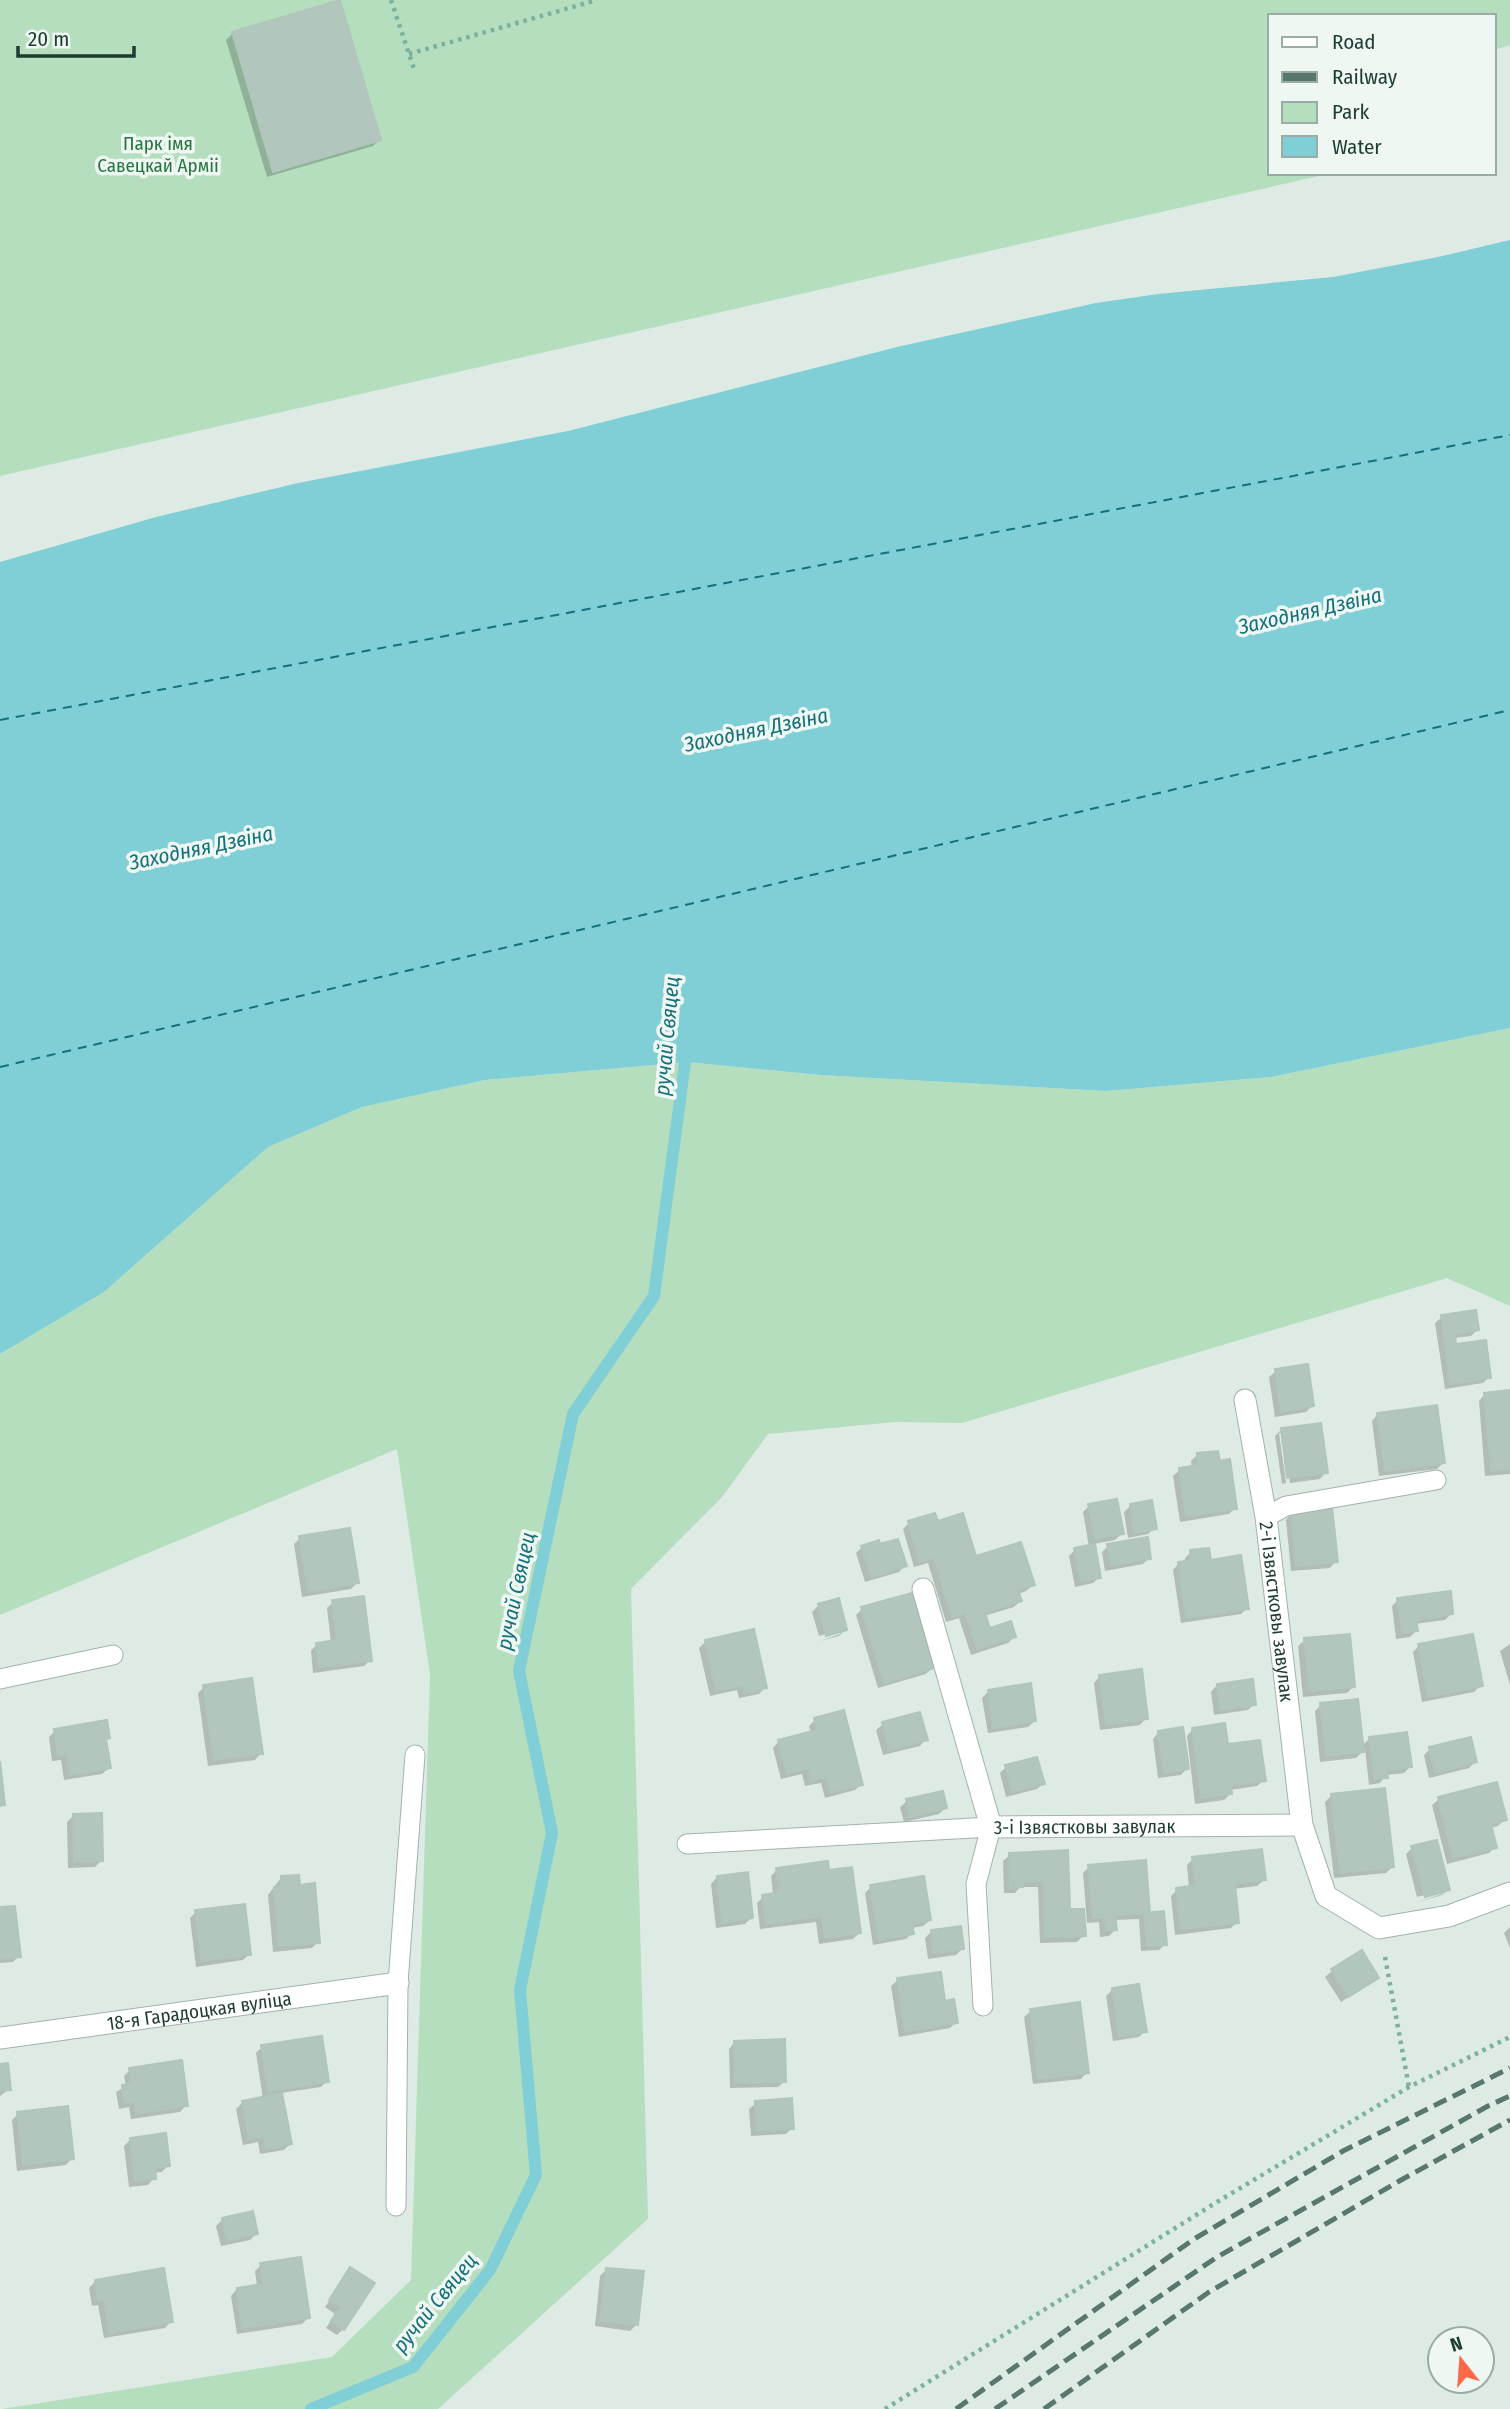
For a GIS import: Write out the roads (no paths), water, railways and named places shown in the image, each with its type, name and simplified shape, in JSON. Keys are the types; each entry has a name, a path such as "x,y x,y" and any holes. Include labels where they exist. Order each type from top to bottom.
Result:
{"street":[{"name":"2-і Ізвястковы завулак","path":"1245,1400 1266,1517 1302,1825 1326,1895 1379,1928 1449,1916 1510,1893"},
{"name":"3-і Ізвястковы завулак","path":"923,1589 991,1828 1302,1825"},
{"name":"18-я Гарадоцкая вуліца","path":"0,2038 398,1983"}],"lane":[{"path":"1266,1517 1286,1506 1436,1480"},
{"path":"0,1679 113,1655"},
{"path":"396,2206 398,1983 415,1755"},
{"path":"687,1844 991,1828 976,1884 983,2006"}],"water":[{"name":"Заходняя Дзвіна","path":"1510,240 1510,1028 1271,1077 1106,1091 820,1075 686,1062 485,1080 362,1107 268,1147 104,1292 0,1354 0,562 156,517 298,483 568,431 897,347 1096,303 1158,294 1333,277"}],"waterway":[{"name":"ручай Свяцец","path":"311,2409 413,2367 490,2270 536,2175 520,1990 552,1833 519,1671 573,1414 654,1296 687,1047"}],"railway":[{"path":"956,2409 1194,2239 1343,2151 1510,2068"},
{"path":"995,2409 1217,2257 1510,2096"},
{"path":"1044,2409 1209,2292 1510,2120"}],"park label":[{"name":"Парк імя Савецкай Арміі","path":"158,154"}]}
